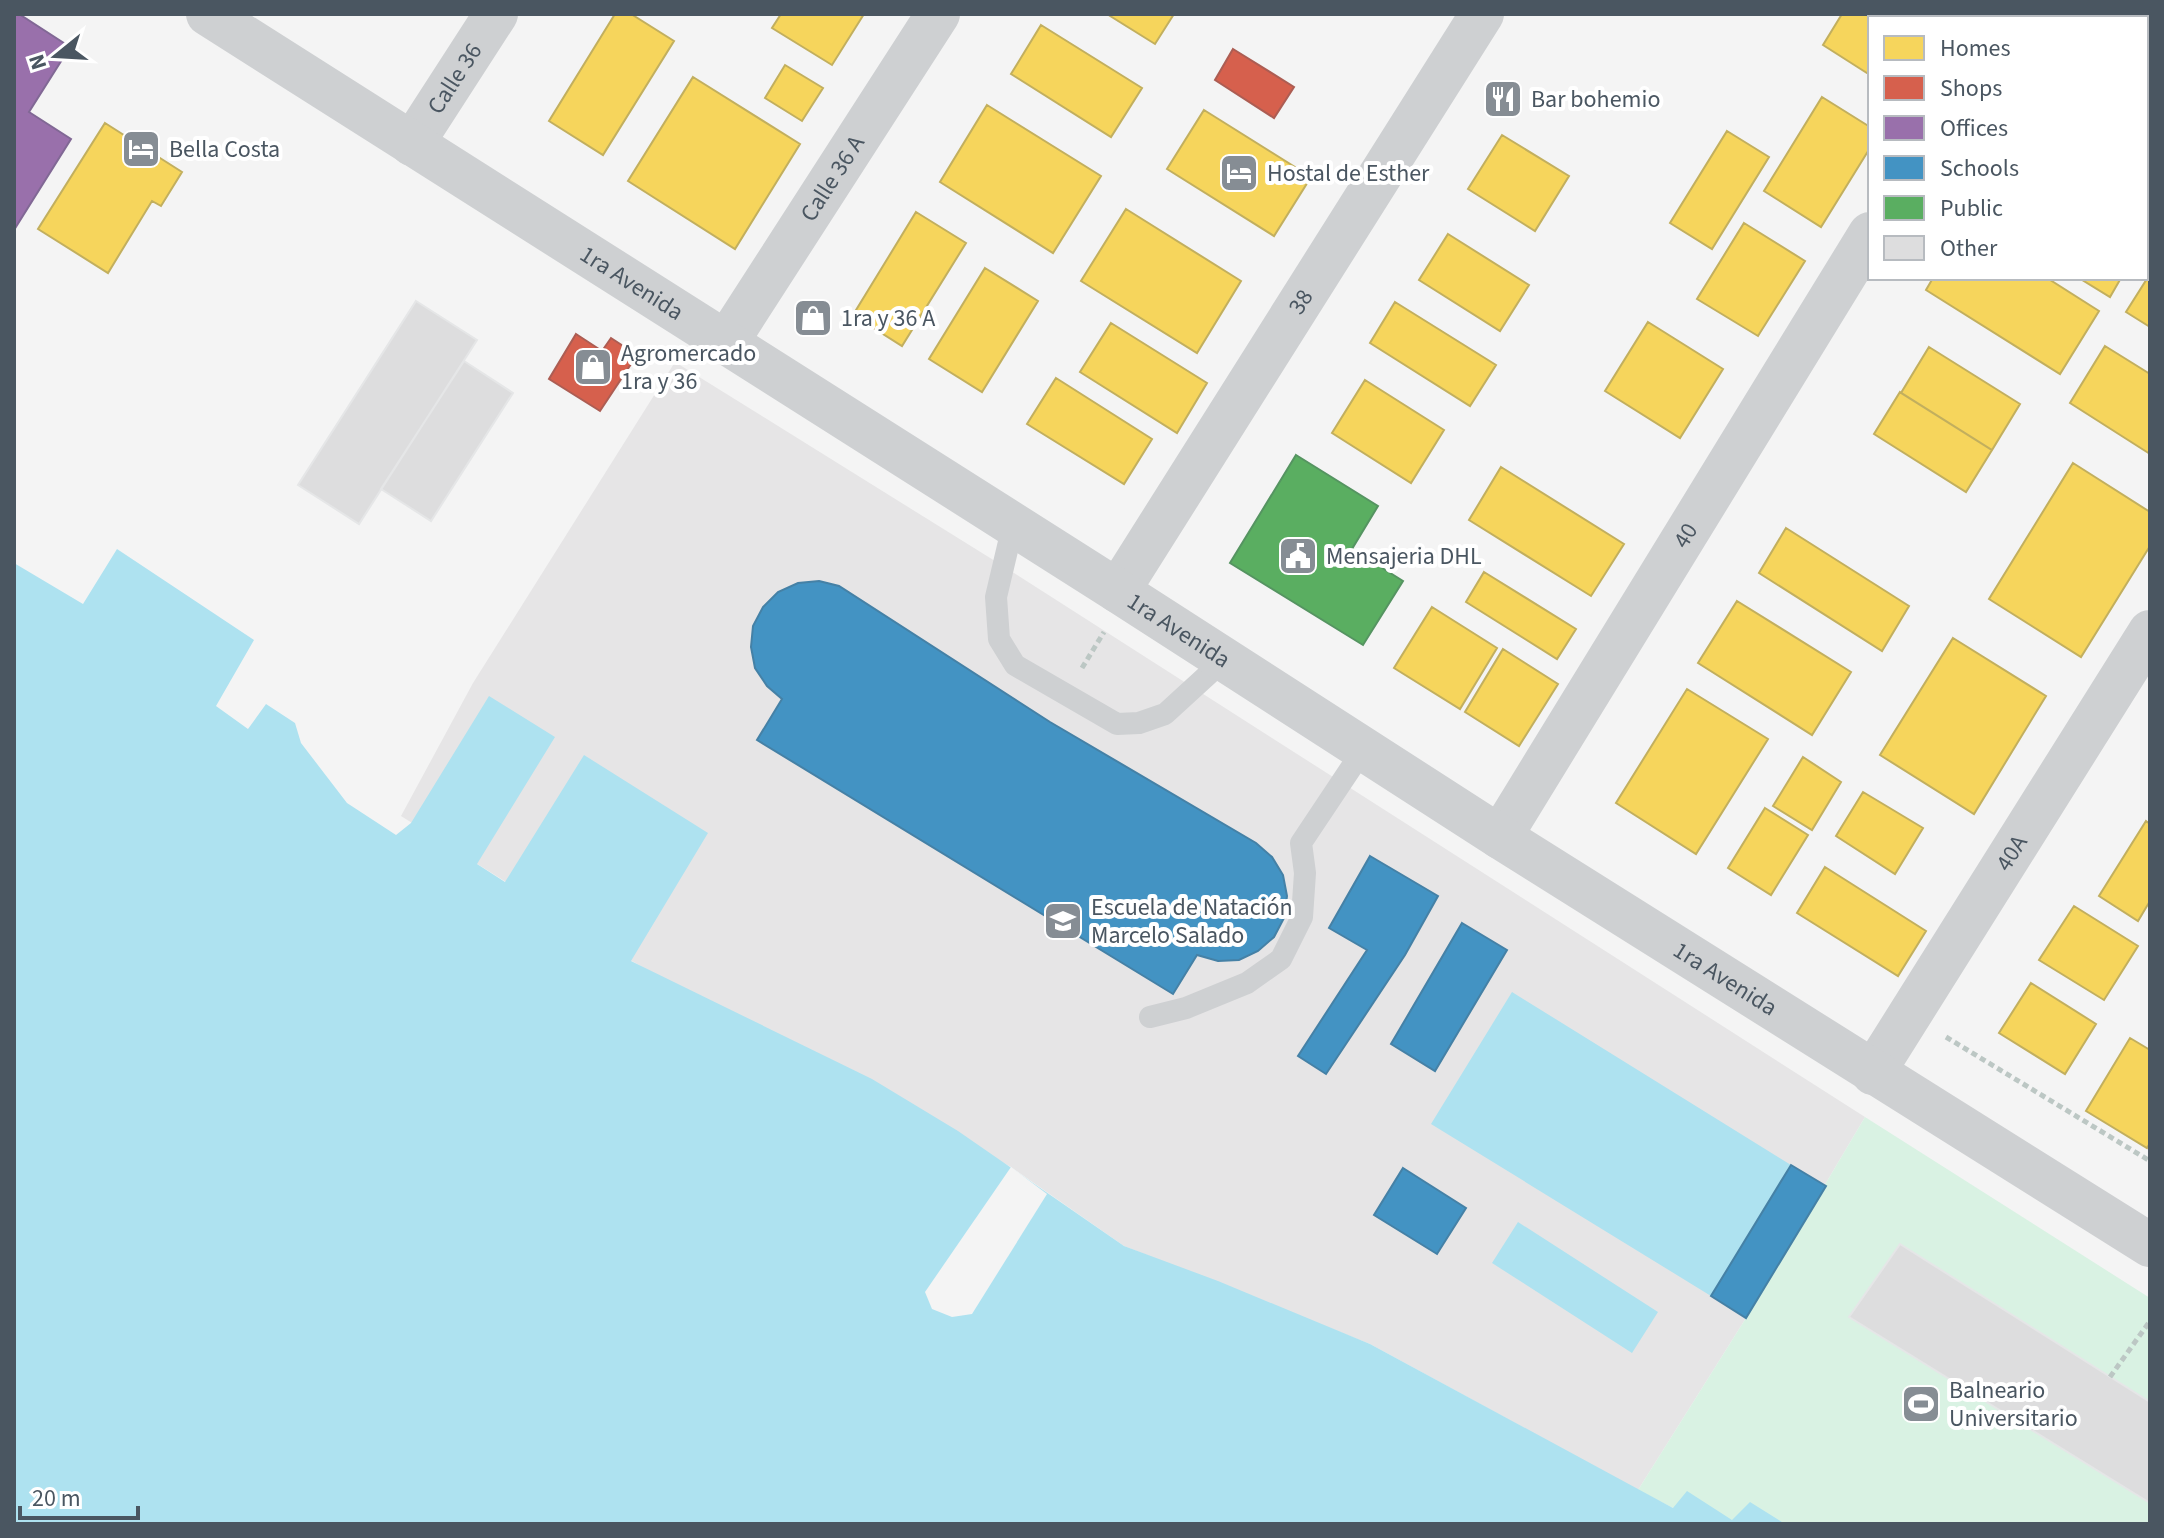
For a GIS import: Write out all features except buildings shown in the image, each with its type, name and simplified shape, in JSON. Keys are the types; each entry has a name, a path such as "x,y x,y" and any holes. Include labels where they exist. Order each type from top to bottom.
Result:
{"street":[{"name":"1ra Avenida","path":"208,14 1500,837 2150,1245"},
{"name":"Calle 36","path":"412,144 496,14"},
{"name":"Calle 36 A","path":"726,343 938,14"},
{"name":"38","path":"1118,591 1482,14"},
{"name":"40","path":"1500,837 1868,237"},
{"name":"40A","path":"1873,1073 2150,632"}],"lane":[{"path":"1013,525 996,597 999,639 1015,665 1117,724 1139,723 1165,714 1224,660"},
{"path":"1150,1017 1186,1008 1247,983 1281,959 1302,917 1305,873 1301,843 1363,750"}],"path":[{"path":"1909,1015 2150,1161"},
{"path":"2110,1377 2150,1321"}],"shaded area":[{"name":"Escuela de Natación Marcelo Salado","path":"675,362 1003,566 1865,1117 1746,1318 1638,1490 1370,1344 1124,1246 1011,1167 630,960 401,816 473,683"}],"green space":[{"name":"Balneario Universitario","path":"1865,1117 2150,1298 2150,1524 1661,1524 1673,1508 1638,1490 1746,1318"}],"water":[{"path":"117,549 254,640 216,706 248,729 266,704 295,723 301,743 347,803 396,835 411,823 489,696 555,737 477,864 505,882 584,755 708,833 631,961 872,1079 958,1131 1124,1246 1370,1344 1673,1508 1687,1491 1732,1520 1750,1502 1785,1524 14,1524 14,563 83,604"},
{"path":"1512,992 1791,1165 1711,1296 1431,1124"},
{"path":"1518,1222 1658,1312 1632,1353 1492,1263"}],"pier":[{"path":"1011,1167 1047,1194 972,1314 952,1317 932,1309 925,1292"}],"place":[{"name":"Bar bohemio","path":"1503,99"},
{"name":"Bella Costa","path":"141,149"},
{"name":"Hostal de Esther","path":"1239,173"},
{"name":"1ra y 36 A","path":"813,318"},
{"name":"Agromercado 1ra y 36","path":"593,367"},
{"name":"Mensajeria DHL","path":"1298,556"},
{"name":"Escuela de Natación Marcelo Salado","path":"1063,921"},
{"name":"Balneario Universitario","path":"1921,1404"}]}
